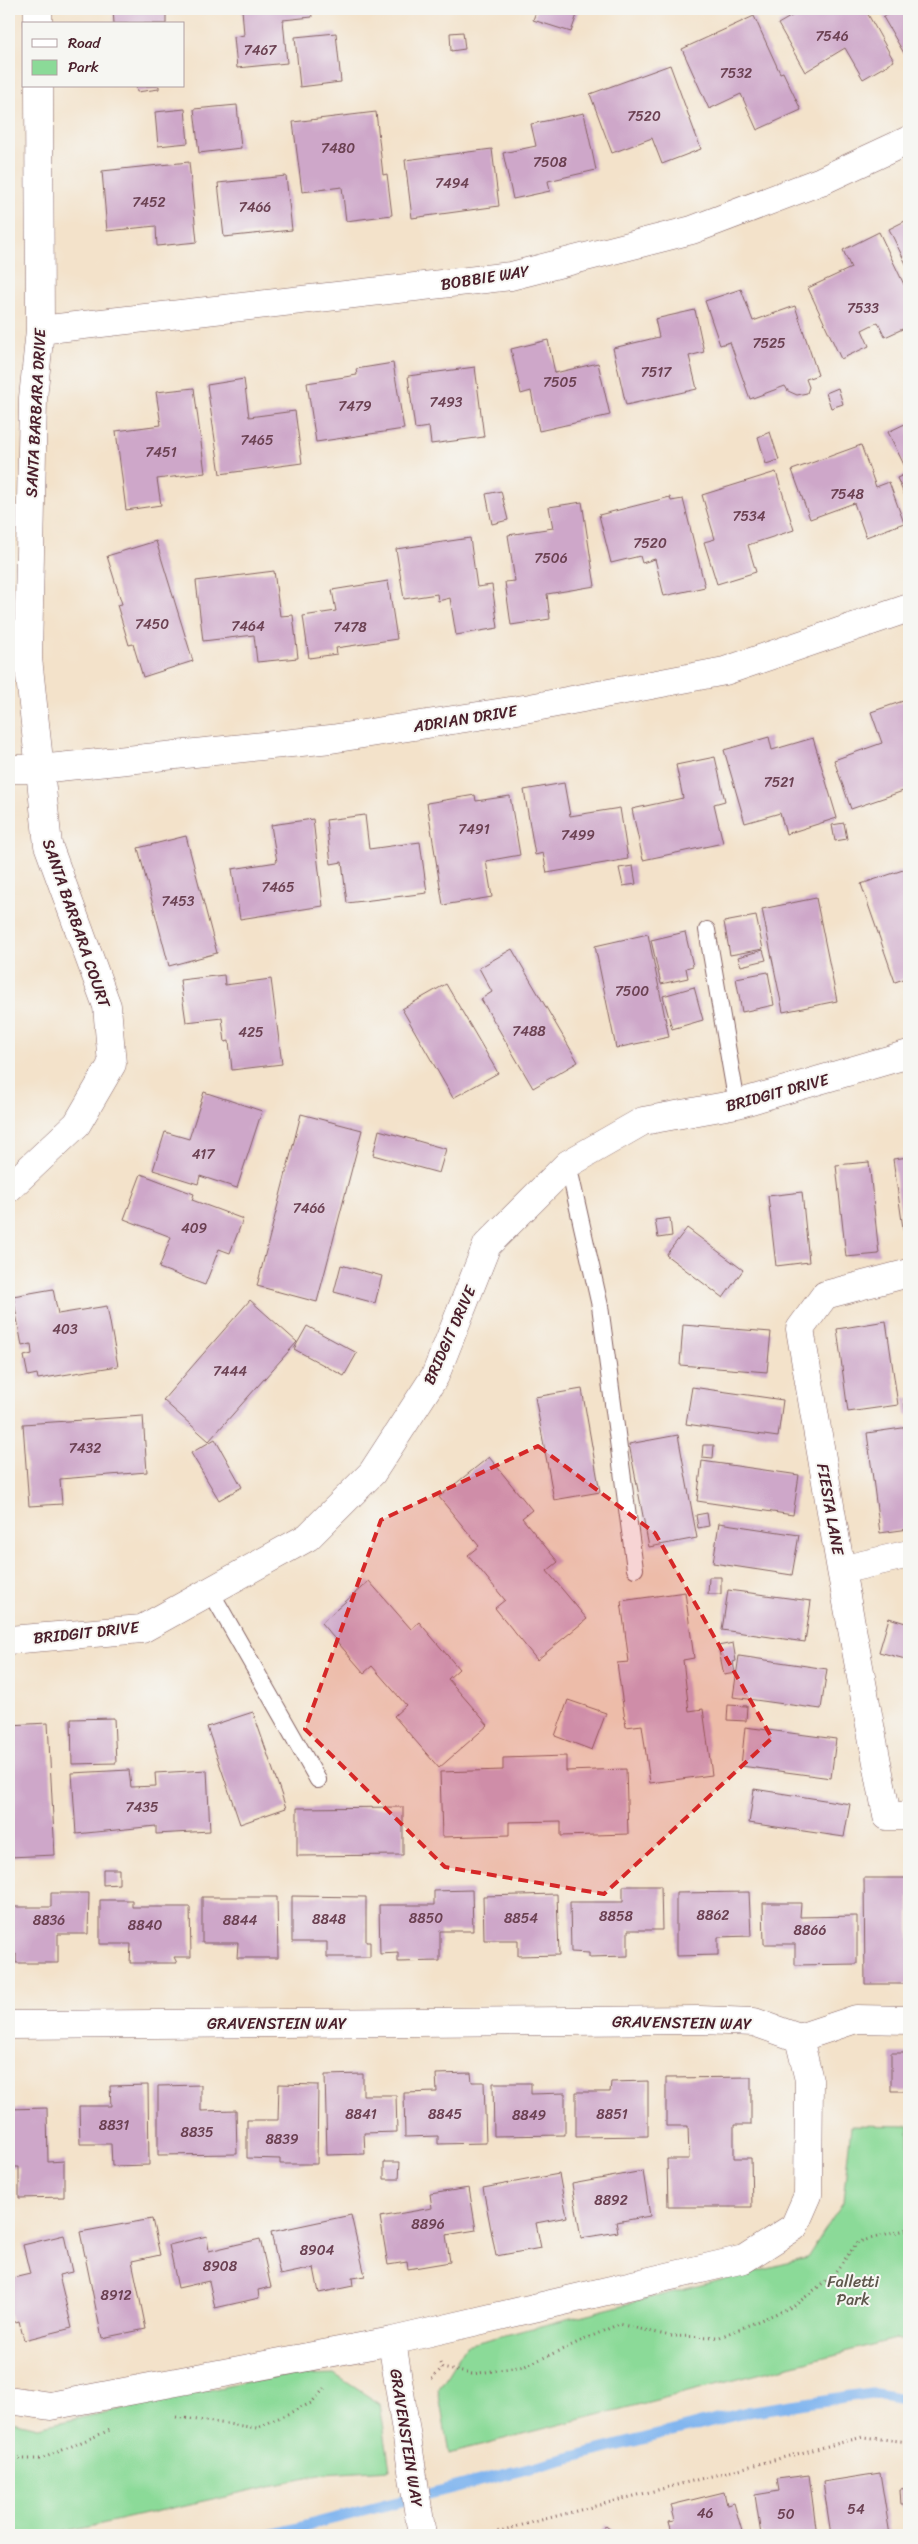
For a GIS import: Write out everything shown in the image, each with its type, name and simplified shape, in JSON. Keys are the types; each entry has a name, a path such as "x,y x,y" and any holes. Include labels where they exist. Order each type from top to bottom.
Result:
{"street":[{"path":"38,9 38,22"},
{"name":"SANTA BARBARA DRIVE","path":"39,88 40,330 33,398 28,658 39,769"},
{"name":"BOBBIE WAY","path":"40,330 511,276 692,230 822,181 909,140"},
{"name":"ADRIAN DRIVE","path":"9,769 39,769 331,739 530,708 725,671 909,608"},
{"name":"SANTA BARBARA COURT","path":"9,1188 77,1124 112,1064 107,1006 48,845 39,769"},
{"name":"BRIDGIT DRIVE","path":"9,1640 142,1629 308,1537 372,1473 435,1376 488,1245 568,1164 642,1122 737,1104 909,1054"},
{"name":"FIESTA LANE","path":"898,1816 841,1570 800,1329 825,1295 909,1273"},
{"path":"841,1570 909,1554"},
{"path":"9,2400 50,2406 392,2341 744,2259 794,2227 808,2195 809,2080 799,2038 856,2019 909,2020"},
{"name":"GRAVENSTEIN WAY","path":"9,2025 700,2020 754,2022 799,2038"},
{"name":"GRAVENSTEIN WAY","path":"392,2341 422,2534"}],"lane":[{"path":"707,930 737,1104"},
{"path":"568,1164 600,1306 635,1569"},
{"path":"211,1592 318,1780"}],"path":[{"path":"438,2360 442,2368 472,2374 525,2366 619,2324 670,2336 720,2337 794,2306 832,2276 858,2242 909,2228"},
{"path":"167,2416 257,2428 311,2403 331,2383"},
{"path":"9,2459 41,2459 111,2430"},
{"path":"495,2535 496,2532 863,2437 909,2442"}],"highlighted area":[{"path":"538,1446 655,1533 772,1738 604,1894 445,1867 305,1729 381,1520"}],"green space":[{"name":"Falletti Park","path":"851,2125 909,2126 909,2342 895,2339 449,2453 438,2390 466,2345 807,2258 843,2202"},
{"path":"334,2374 380,2404 390,2470 324,2474 52,2535 9,2535 9,2420 38,2427 274,2376"}],"building":[{"path":"113,9 166,9 166,22 114,22"},
{"path":"242,9 311,9 312,17 283,20 287,63 237,68 234,37 244,35"},
{"path":"537,9 579,9 571,32 533,20"},
{"path":"804,9 865,9 894,61 863,79 845,48 805,72 778,24"},
{"path":"895,9 909,9 909,53 905,55 883,17"},
{"path":"754,16 780,73 783,72 801,110 757,130 741,94 709,109 682,49"},
{"path":"463,32 465,49 451,51 450,33"},
{"path":"336,33 341,82 300,87 295,37"},
{"path":"670,65 701,149 662,164 652,138 612,153 590,94"},
{"path":"136,88 159,88 159,89 137,92"},
{"path":"237,105 241,148 199,153 194,109"},
{"path":"185,109 188,143 158,146 155,112"},
{"path":"376,112 383,175 387,174 392,215 346,221 342,187 302,192 293,122"},
{"path":"584,113 596,170 548,181 550,191 513,199 503,153 536,146 531,124"},
{"path":"492,149 499,206 412,218 405,160"},
{"path":"189,162 197,242 157,246 156,226 107,231 102,171"},
{"path":"286,176 292,230 224,237 218,183"},
{"path":"909,219 909,270 889,229"},
{"path":"879,232 909,295 909,326 885,337 878,322 862,330 869,346 841,359 808,288 851,268 843,250"},
{"path":"741,289 753,321 795,306 818,375 806,379 809,387 807,393 797,395 788,391 785,386 750,399 730,342 720,345 705,301"},
{"path":"695,310 704,352 689,356 697,389 626,405 613,348 659,337 655,319"},
{"path":"548,340 555,373 598,363 610,415 539,431 531,391 521,394 511,349"},
{"path":"393,363 404,429 316,442 307,383 357,375 356,369"},
{"path":"475,367 484,437 431,444 429,427 415,429 408,376"},
{"path":"244,379 249,417 295,411 302,463 220,474 207,385"},
{"path":"194,388 205,473 157,479 161,505 126,510 116,431 161,425 156,392"},
{"path":"838,388 843,404 831,408 826,393"},
{"path":"909,422 909,505 897,478 908,473 888,432"},
{"path":"770,432 779,460 766,464 758,437"},
{"path":"861,445 876,487 889,482 904,523 866,537 854,503 810,519 792,470"},
{"path":"776,472 794,530 748,545 756,572 717,584 704,542 715,539 702,495"},
{"path":"501,491 508,520 492,524 486,494"},
{"path":"670,497 671,501 683,499 705,587 664,596 655,559 642,563 640,556 611,563 599,515"},
{"path":"582,502 595,586 547,594 550,619 511,625 505,582 515,581 508,535 553,528 549,507"},
{"path":"470,538 477,587 492,585 498,628 456,635 450,598 438,601 437,594 404,599 396,549"},
{"path":"156,541 193,661 143,677 133,644 129,645 117,605 122,604 107,556"},
{"path":"274,571 280,616 293,615 298,658 257,662 254,635 203,641 196,581"},
{"path":"388,581 397,639 336,648 337,654 309,658 303,616 336,611 332,590"},
{"path":"909,699 909,789 851,809 834,760 882,743 871,712"},
{"path":"769,737 772,750 813,738 837,818 786,834 780,813 745,823 724,750"},
{"path":"715,757 725,801 714,804 723,843 643,860 632,809 683,798 676,765"},
{"path":"564,783 570,816 620,808 628,859 547,873 543,853 535,855 524,790"},
{"path":"475,795 476,801 510,796 520,855 486,861 492,897 443,905 427,803"},
{"path":"365,815 369,849 420,842 427,893 347,903 342,862 331,864 326,820"},
{"path":"313,819 323,906 240,919 232,869 277,862 271,825"},
{"path":"844,823 847,839 835,841 832,825"},
{"path":"186,836 217,953 169,966 138,848"},
{"path":"633,866 636,884 623,886 619,868"},
{"path":"909,868 909,977 895,982 861,884"},
{"path":"816,898 837,1001 783,1012 762,909"},
{"path":"756,916 763,949 730,955 724,922"},
{"path":"685,932 693,966 686,968 688,978 661,984 651,940"},
{"path":"648,934 669,1037 616,1048 595,946"},
{"path":"512,949 578,1062 533,1088 481,999 492,992 479,968"},
{"path":"763,950 766,960 741,966 738,957"},
{"path":"768,972 774,1005 742,1012 736,978"},
{"path":"224,975 225,985 271,979 282,1064 232,1070 229,1041 225,1042 222,1018 186,1022 180,980"},
{"path":"446,984 498,1073 453,1098 402,1009"},
{"path":"694,987 703,1020 672,1029 663,996"},
{"path":"204,1092 262,1111 237,1188 200,1176 198,1184 153,1170 165,1132 189,1139"},
{"path":"301,1114 362,1130 317,1302 257,1286"},
{"path":"379,1130 446,1149 439,1173 373,1155"},
{"path":"909,1157 909,1242 905,1242 893,1159"},
{"path":"869,1162 879,1254 846,1257 836,1165"},
{"path":"141,1174 194,1194 192,1200 243,1219 230,1253 219,1249 205,1285 159,1268 171,1237 124,1219"},
{"path":"802,1192 809,1262 776,1266 768,1196"},
{"path":"670,1218 672,1236 658,1238 655,1220"},
{"path":"687,1228 743,1270 723,1298 666,1255"},
{"path":"341,1265 382,1276 375,1303 334,1292"},
{"path":"53,1289 58,1314 107,1306 118,1366 38,1379 37,1374 28,1376 24,1356 32,1354 31,1344 22,1346 13,1296"},
{"path":"250,1300 297,1342 209,1441 163,1400"},
{"path":"886,1321 898,1405 848,1412 837,1329"},
{"path":"683,1325 771,1332 767,1372 680,1365"},
{"path":"307,1326 357,1353 344,1376 294,1349"},
{"path":"692,1387 783,1400 778,1437 686,1424"},
{"path":"582,1389 600,1492 554,1500 535,1397"},
{"path":"904,1398 909,1398 909,1415 906,1415"},
{"path":"143,1416 147,1472 60,1479 62,1504 29,1506 23,1424"},
{"path":"909,1427 909,1529 880,1533 867,1433"},
{"path":"678,1435 697,1538 649,1547 629,1444"},
{"path":"215,1439 242,1487 219,1500 191,1453"},
{"path":"703,1445 714,1445 713,1458 702,1457"},
{"path":"489,1457 532,1510 522,1518 558,1562 547,1571 587,1619 537,1660 495,1608 505,1600 468,1555 479,1546 439,1497"},
{"path":"702,1461 799,1475 793,1515 697,1501"},
{"path":"707,1513 709,1526 698,1528 696,1515"},
{"path":"719,1523 799,1535 792,1575 713,1563"},
{"path":"709,1577 721,1577 721,1594 708,1594"},
{"path":"369,1581 411,1629 419,1622 459,1669 448,1679 488,1725 439,1768 394,1716 406,1705 372,1666 364,1673 321,1623"},
{"path":"728,1590 811,1601 805,1642 722,1630"},
{"path":"685,1592 694,1658 683,1660 689,1711 703,1709 712,1775 650,1783 642,1725 626,1727 617,1663 629,1662 621,1601"},
{"path":"889,1618 909,1624 909,1660 879,1652"},
{"path":"733,1643 736,1661 733,1662 735,1673 724,1675 718,1646"},
{"path":"739,1656 827,1669 821,1709 733,1697"},
{"path":"568,1700 606,1713 592,1750 555,1736"},
{"path":"728,1705 747,1706 746,1721 727,1720"},
{"path":"253,1712 286,1808 240,1824 207,1727"},
{"path":"114,1718 116,1763 72,1764 71,1719"},
{"path":"48,1723 55,1855 9,1857 9,1725"},
{"path":"745,1727 836,1739 831,1778 741,1766"},
{"path":"566,1756 566,1771 626,1769 628,1834 561,1836 561,1821 509,1822 509,1835 442,1837 440,1772 503,1770 503,1758"},
{"path":"129,1770 131,1787 156,1786 155,1773 207,1770 210,1831 156,1834 156,1826 76,1834 72,1773"},
{"path":"754,1789 850,1804 844,1837 749,1823"},
{"path":"403,1807 403,1855 297,1856 297,1808"},
{"path":"103,1869 119,1869 119,1884 103,1885"},
{"path":"864,1878 909,1878 909,1984 865,1984"},
{"path":"623,1886 661,1886 662,1930 628,1930 628,1956 589,1957 589,1953 571,1952 570,1902 623,1902"},
{"path":"472,1890 473,1931 440,1931 440,1961 398,1962 398,1953 380,1954 379,1905 434,1905 434,1891"},
{"path":"749,1892 751,1936 718,1937 718,1955 676,1956 676,1893"},
{"path":"51,1893 89,1893 88,1934 58,1934 58,1963 16,1963 16,1954 9,1954 9,1907 51,1907"},
{"path":"557,1894 559,1955 518,1956 518,1940 484,1940 483,1896"},
{"path":"292,1896 366,1897 366,1942 370,1942 370,1957 327,1957 327,1942 292,1942"},
{"path":"202,1897 277,1897 278,1958 237,1958 238,1943 202,1943"},
{"path":"100,1900 132,1900 132,1907 190,1907 191,1957 174,1957 177,1963 130,1963 131,1944 100,1944"},
{"path":"763,1903 801,1903 800,1917 857,1916 857,1964 795,1965 795,1944 764,1944"},
{"path":"891,2053 909,2053 909,2091 891,2091"},
{"path":"471,2073 472,2082 484,2082 486,2143 438,2144 438,2136 405,2137 404,2093 437,2092 436,2074"},
{"path":"363,2074 363,2095 396,2095 397,2132 364,2133 365,2154 327,2155 325,2075"},
{"path":"751,2077 751,2125 734,2125 734,2158 751,2158 752,2207 668,2207 667,2159 689,2159 688,2126 666,2126 666,2078"},
{"path":"648,2081 648,2136 576,2137 576,2092 610,2092 611,2082"},
{"path":"493,2083 531,2083 531,2094 565,2093 565,2135 494,2136"},
{"path":"279,2084 318,2085 317,2164 280,2164 280,2159 247,2158 247,2120 278,2120"},
{"path":"148,2085 149,2165 112,2166 111,2144 80,2144 79,2106 111,2106 110,2086"},
{"path":"201,2085 201,2111 236,2110 237,2154 158,2155 158,2086"},
{"path":"47,2108 48,2162 64,2161 64,2197 19,2198 19,2167 9,2167 9,2109"},
{"path":"384,2162 400,2162 399,2179 384,2179"},
{"path":"643,2171 650,2216 616,2222 618,2232 581,2238 572,2184"},
{"path":"559,2174 567,2217 536,2223 541,2248 496,2256 483,2188"},
{"path":"469,2188 476,2230 446,2235 450,2262 408,2269 407,2262 388,2265 380,2217 432,2208 430,2194"},
{"path":"351,2215 365,2276 352,2278 353,2286 319,2293 314,2268 280,2275 271,2232"},
{"path":"152,2219 160,2255 132,2261 146,2329 102,2338 80,2232"},
{"path":"64,2235 72,2272 59,2275 72,2328 24,2340 19,2321 12,2323 9,2311 9,2279 30,2274 23,2245"},
{"path":"207,2236 209,2251 260,2239 271,2287 258,2290 259,2298 215,2308 209,2281 178,2288 169,2245"},
{"path":"880,2473 890,2535 831,2535 823,2482"},
{"path":"809,2475 817,2535 761,2535 755,2495 779,2491 777,2479"},
{"path":"909,2488 909,2505 901,2505 900,2489"},
{"path":"724,2492 727,2505 734,2503 743,2535 673,2535 669,2522 675,2521 671,2505"},
{"path":"606,2525 618,2535 598,2535"}],"waterway":[{"path":"270,2535 747,2412 871,2393 909,2400"}]}
